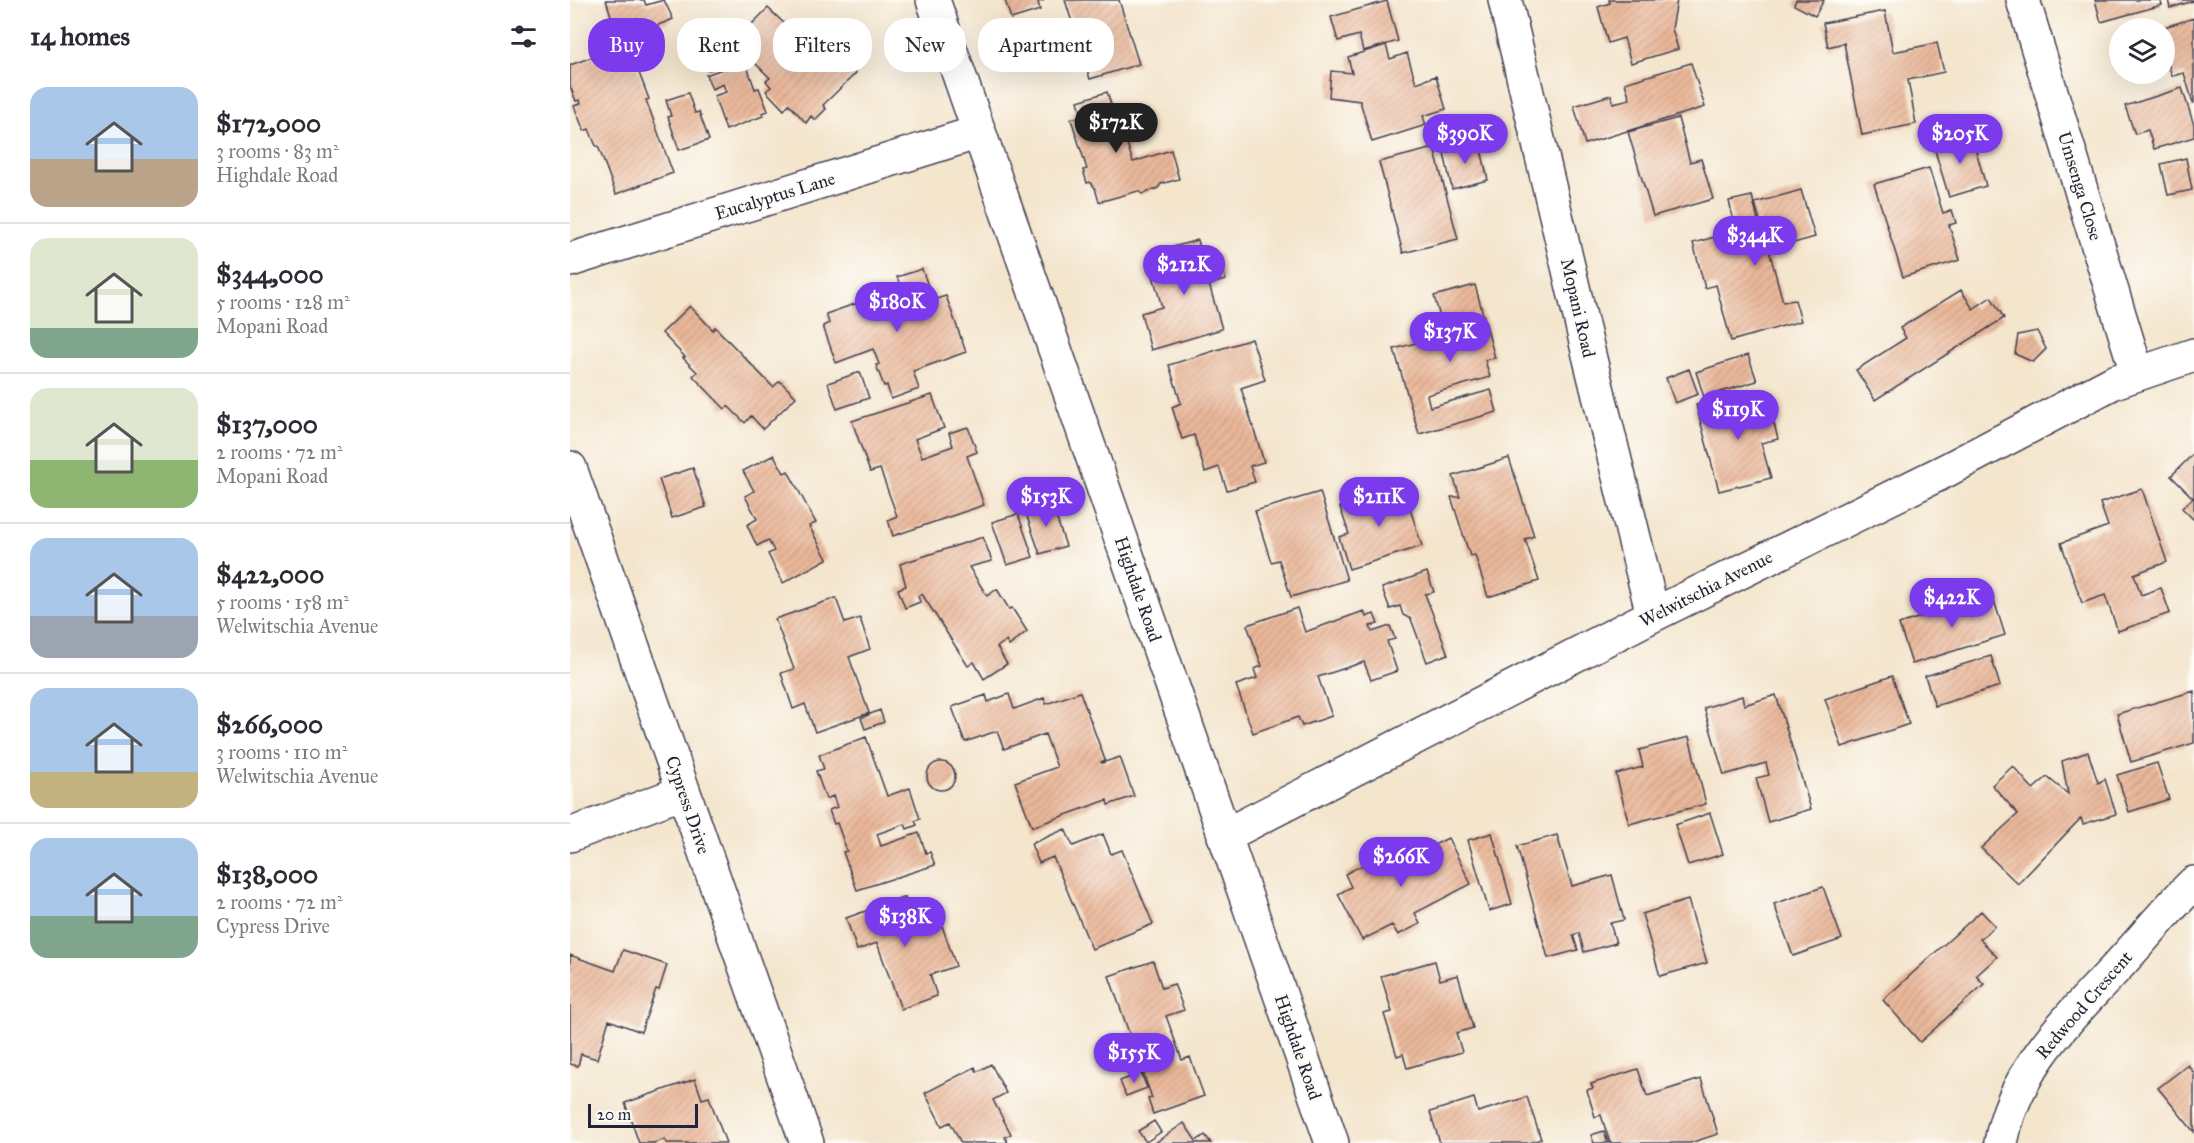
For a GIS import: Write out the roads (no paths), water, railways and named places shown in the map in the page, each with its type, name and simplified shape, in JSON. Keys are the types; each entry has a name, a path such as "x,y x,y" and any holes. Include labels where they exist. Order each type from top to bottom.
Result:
{"street":[{"name":"Highdale Road","path":"933,0 1332,1143"},
{"name":"Mopani Road","path":"1505,0 1653,615"},
{"name":"Umsenga Close","path":"2023,0 2137,373"},
{"name":"Eucalyptus Lane","path":"570,260 979,132"},
{"name":"Welwitschia Avenue","path":"1224,836 1653,615 1947,470 2114,382 2194,355"},
{"name":"Cypress Drive","path":"570,468 807,1143"},
{"path":"570,835 683,792"},
{"name":"Redwood Crescent","path":"2001,1143 2013,1099 2037,1058 2075,1010 2116,968 2165,911 2194,883"}]}
